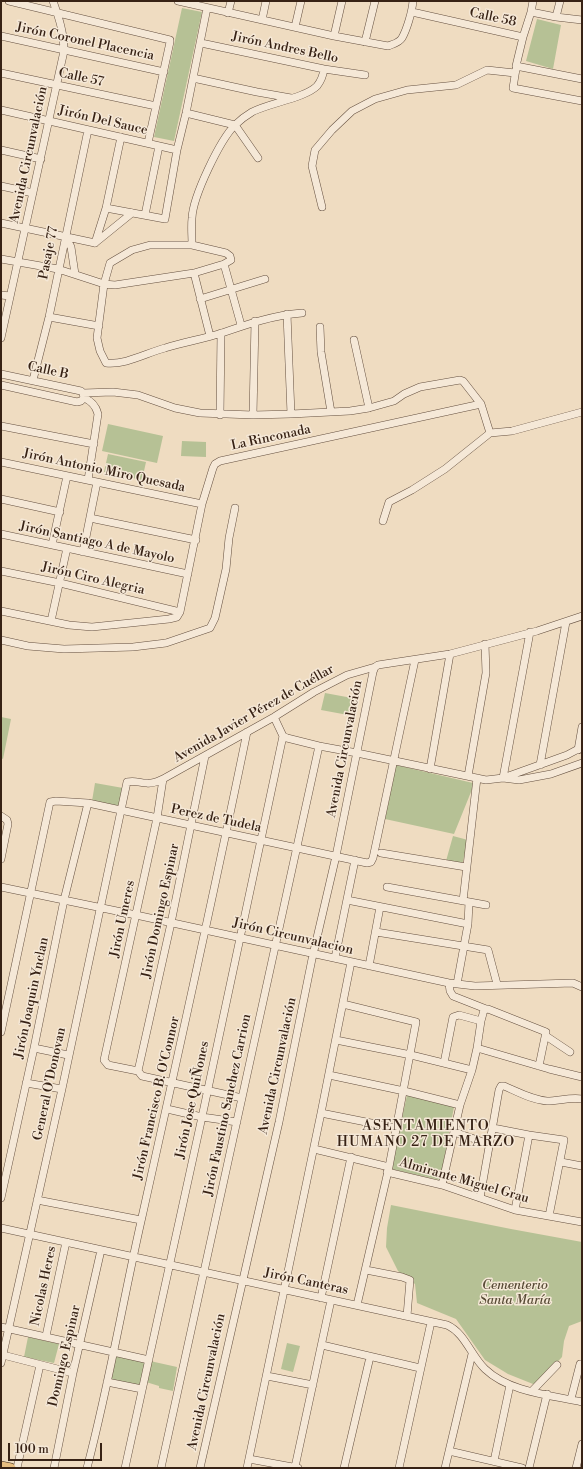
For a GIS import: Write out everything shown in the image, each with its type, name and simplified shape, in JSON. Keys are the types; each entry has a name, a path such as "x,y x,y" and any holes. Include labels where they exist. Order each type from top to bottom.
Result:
{"main road":[{"path":"1,1466 11,1468"}],"street":[{"path":"9,1 168,38 170,42 148,143"},
{"name":"Avenida Circunvalación","path":"1,334 26,228 64,51 64,37 54,1"},
{"path":"178,1 334,36 388,46 395,44 401,39 412,12 413,1"},
{"path":"228,12 231,1"},
{"path":"262,20 266,1"},
{"path":"295,27 301,1"},
{"path":"334,36 342,1"},
{"path":"364,42 375,1"},
{"path":"533,1 523,37 513,88 582,101"},
{"path":"556,17 560,1"},
{"path":"106,208 165,219 177,150 207,8"},
{"name":"Calle 58","path":"412,12 523,37"},
{"path":"531,12 582,20"},
{"name":"Jirón Coronel Placencia","path":"1,36 164,72"},
{"name":"Jirón Andres Bello","path":"200,43 324,69 365,75"},
{"path":"192,245 192,217 195,201 220,147 235,125 252,112 309,92 317,86 323,78 324,69"},
{"path":"322,208 312,166 315,150 332,130 352,111 375,99 407,90 456,85 487,70 516,70 582,78"},
{"name":"Calle 57","path":"1,73 156,106"},
{"path":"193,78 291,98"},
{"name":"Jirón Del Sauce","path":"1,110 177,150"},
{"path":"186,113 235,125 258,158"},
{"name":"Pasaje 77","path":"33,380 49,317 88,130"},
{"path":"95,243 106,208 121,137"},
{"path":"145,215 159,146"},
{"path":"1,150 41,159"},
{"path":"1,186 33,193"},
{"path":"95,243 132,213"},
{"path":"1,223 95,243"},
{"path":"65,236 71,247 75,274"},
{"path":"1,259 58,269 104,284 115,285 194,273 224,264 231,260 230,256 226,253 192,245 150,245 132,250 110,263 104,284 97,338 100,351 106,363 116,364 166,347 221,333 241,325 287,314 302,313"},
{"path":"224,264 241,325"},
{"path":"194,273 210,336"},
{"path":"200,299 265,278"},
{"path":"1,295 10,296"},
{"path":"287,314 291,414"},
{"path":"49,317 99,326"},
{"path":"253,415 255,322"},
{"path":"320,326 321,352 331,412"},
{"path":"220,415 221,333"},
{"path":"354,340 369,408"},
{"name":"Calle B","path":"1,374 81,391 97,410 98,414 88,480"},
{"path":"84,396 113,392 138,395 175,408 220,415 291,414 350,411 369,408 394,401 404,394 420,388 460,380 463,381 481,404 490,433"},
{"name":"Calle B","path":"1,386 77,402 81,401 84,396"},
{"name":"La Rinconada","path":"180,612 196,540 202,504 215,464 220,461 481,404"},
{"path":"383,521 389,502 412,490 445,469 490,433 512,431 582,412"},
{"path":"1,426 94,444"},
{"name":"Jirón Antonio Miro Quesada","path":"1,462 202,504"},
{"path":"52,545 67,476"},
{"path":"83,552 97,482"},
{"path":"1,499 60,512"},
{"path":"1,640 28,646 64,649 133,647 166,643 210,628 215,618 226,569 229,538 235,508"},
{"path":"90,518 196,540"},
{"name":"Jirón Santiago A de Mayolo","path":"1,534 188,574"},
{"path":"51,621 67,548"},
{"name":"Jirón Ciro Alegria","path":"1,571 60,583 180,612"},
{"path":"1,611 69,625 92,626 169,619 177,617 180,612"},
{"name":"Avenida Javier Pérez de Cuéllar","path":"122,810 128,782 135,780 155,783 274,717 314,692 347,675 378,665 450,654 566,622 582,616"},
{"path":"540,765 566,622"},
{"path":"503,778 530,632"},
{"path":"468,776 486,673 485,644"},
{"path":"430,769 450,654"},
{"path":"394,761 415,660"},
{"name":"Avenida Circunvalación","path":"200,1468 278,1122 336,856 375,667"},
{"path":"274,717 283,736 287,738 319,746 486,780 503,778 567,755 580,748 582,727"},
{"name":"Jirón Francisco B. O'Connor","path":"87,1468 114,1352 141,1220 206,930 247,732"},
{"name":"Jirón Jose QuiÑones","path":"125,1468 202,1117 283,736"},
{"name":"Jirón Faustino Sanchez Carrion","path":"161,1468 319,746"},
{"name":"Jirón Domingo Espinar","path":"138,1071 171,923 205,756"},
{"name":"Perez de Tudela","path":"30,894 50,802 56,801 88,803 226,834 366,863 371,862 394,761"},
{"path":"503,778 518,780 551,774 582,763"},
{"path":"458,984 468,924 466,902 466,867 477,778"},
{"name":"Jirón Umeres","path":"138,1071 105,1063 104,1060 157,818 163,779"},
{"name":"Jirón Joaquin Ynclan","path":"1,1198 34,1048 64,900 88,803"},
{"name":"General O'Donovan","path":"2,1359 5,1328 30,1234 122,810"},
{"path":"1,816 7,820 8,824 1,859"},
{"path":"381,853 466,867"},
{"path":"335,958 355,860"},
{"name":"Jirón Circunvalacion","path":"1,887 449,983 475,986 497,984 573,983 582,987"},
{"path":"387,887 486,905"},
{"path":"1,1032 30,894"},
{"path":"347,900 468,924"},
{"path":"369,966 380,907"},
{"path":"376,932 488,950 497,984"},
{"path":"247,1468 314,1149 351,962"},
{"path":"449,983 450,991 453,996 485,1010 488,1009 546,1032 540,1066"},
{"path":"343,1004 416,1022 411,1055 388,1169 357,1305"},
{"path":"442,1185 460,1105 472,1070 481,1021 485,1010"},
{"path":"444,1063 453,1017 459,1015 481,1021"},
{"path":"546,1036 570,1052"},
{"path":"336,1040 411,1055 472,1070"},
{"path":"34,1048 68,1055"},
{"path":"477,1048 582,1077"},
{"path":"138,1071 142,1076 242,1098"},
{"path":"329,1075 460,1105"},
{"path":"26,1083 62,1089"},
{"path":"480,1198 499,1090 501,1086 545,1101 576,1098 582,1099"},
{"path":"167,1109 202,1117 237,1122"},
{"path":"321,1113 396,1128"},
{"path":"493,1128 564,1140 561,1162 549,1216"},
{"path":"454,1132 489,1144"},
{"path":"515,1210 529,1135"},
{"name":"Almirante Miguel Grau","path":"314,1149 351,1157 442,1185 515,1210 582,1222"},
{"path":"321,1298 351,1157"},
{"path":"561,1162 582,1166"},
{"path":"37,1200 141,1220"},
{"name":"Jirón Canteras","path":"1,1228 407,1316 454,1328 484,1368 510,1386 582,1402"},
{"name":"Nicolas Heres","path":"46,1336 66,1242"},
{"name":"Domingo Espinar","path":"54,1468 73,1373 101,1250"},
{"path":"366,1270 410,1280 407,1316"},
{"path":"249,1458 297,1468 331,1300"},
{"path":"399,1468 430,1322"},
{"path":"5,1328 149,1360"},
{"path":"322,1345 420,1368"},
{"path":"445,1468 472,1354"},
{"path":"344,1468 370,1357"},
{"path":"2,1359 40,1365 73,1373"},
{"path":"571,1399 580,1364"},
{"path":"17,1468 40,1365"},
{"path":"532,1391 557,1365"},
{"path":"267,1376 313,1385"},
{"path":"107,1382 142,1390"},
{"path":"494,1461 510,1386"},
{"path":"529,1468 547,1394"},
{"path":"576,1468 582,1444"},
{"path":"449,1451 522,1468"}],"green space":[{"path":"182,8 202,12 174,141 154,137"},
{"path":"537,19 561,25 553,69 526,61"},
{"path":"108,424 163,436 157,463 102,451"},
{"path":"182,441 206,442 206,457 181,456"},
{"path":"108,454 146,462 142,480 104,472"},
{"path":"325,693 352,698 348,715 321,710"},
{"path":"1,717 11,719 3,759 1,758"},
{"path":"396,765 473,783 473,787 454,834 385,819"},
{"path":"95,783 123,788 120,806 92,801"},
{"path":"453,836 468,840 462,865 446,861"},
{"path":"407,1095 454,1107 440,1180 391,1169"},
{"name":"Cementerio Santa María","path":"391,1205 582,1242 582,1321 569,1326 564,1341 562,1357 539,1382 533,1384 508,1374 485,1360 456,1319 417,1303 415,1284 398,1271 386,1247 387,1228"},
{"path":"28,1337 59,1344 54,1363 24,1357"},
{"path":"287,1343 300,1346 293,1372 281,1369"},
{"path":"115,1353 147,1361 141,1386 109,1379"},
{"path":"150,1361 177,1367 173,1391 159,1388 159,1386 146,1382"}],"district":[{"name":"ASENTAMIENTO HUMANO 27 DE MARZO","path":"426,1136"}]}
